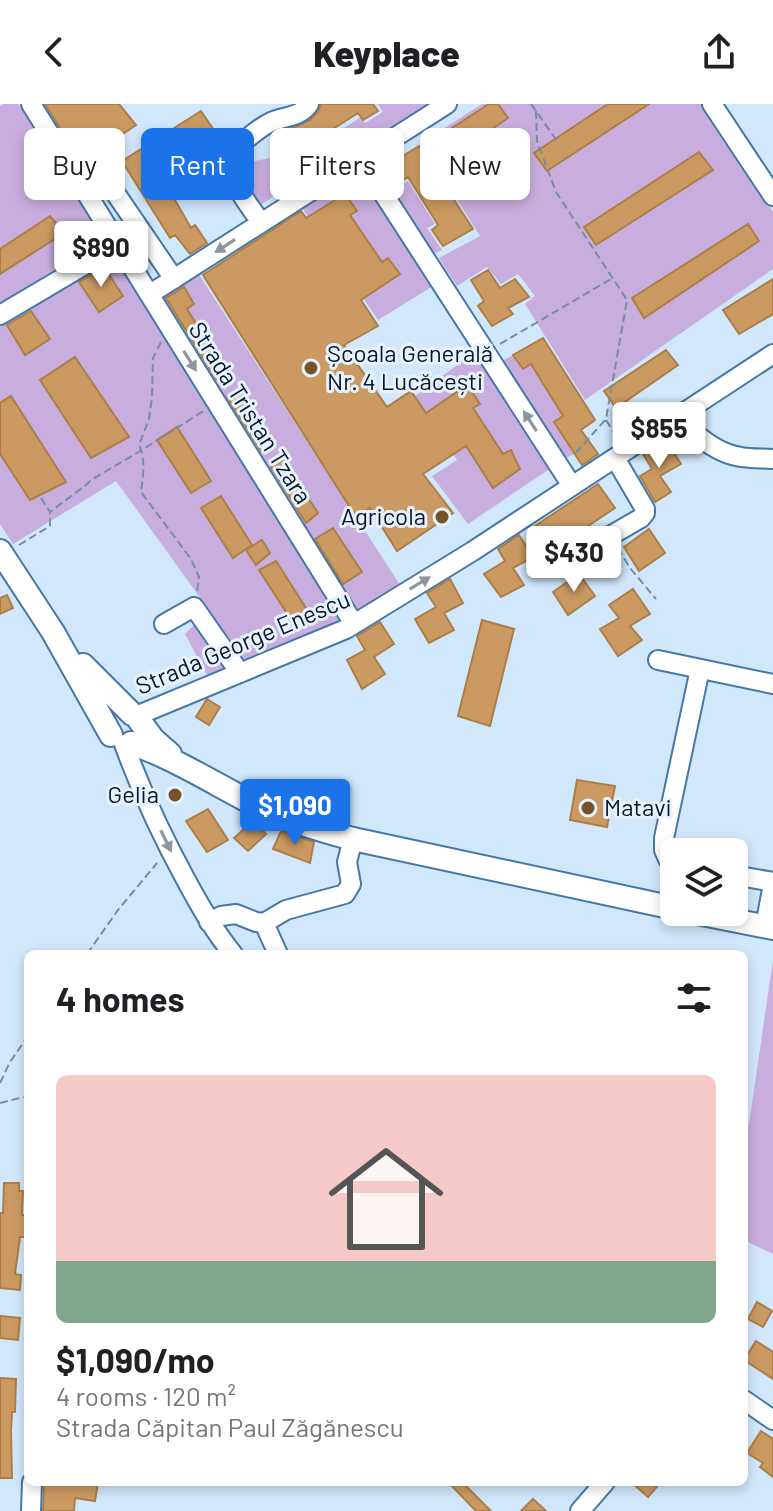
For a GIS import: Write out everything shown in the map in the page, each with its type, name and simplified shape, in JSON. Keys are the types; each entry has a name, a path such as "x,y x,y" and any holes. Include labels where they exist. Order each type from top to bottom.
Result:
{"main road":[{"path":"7,550 53,632 122,741 154,752 303,825 353,839 660,905"},
{"path":"53,632 88,671 136,716 153,739 197,773"},
{"path":"122,741 140,734 136,716"},
{"path":"748,923 769,927"}],"street":[{"name":"Strada Tristan Tzara","path":"31,104 46,128"},
{"path":"259,129 270,104"},
{"path":"261,223 236,185 230,165 243,141 269,123 295,116 309,104"},
{"path":"404,131 446,104"},
{"path":"712,104 773,196"},
{"name":"Strada Tristan Tzara","path":"92,200 354,624"},
{"path":"120,200 174,279"},
{"path":"150,294 297,200"},
{"path":"388,200 572,486"},
{"path":"0,315 120,244"},
{"name":"Strada George Enescu","path":"136,716 354,624 473,551 773,354"},
{"path":"677,419 723,452 740,457 773,459"},
{"path":"577,555 645,513 620,455"},
{"path":"164,624 194,607 240,673"},
{"path":"658,660 773,684"},
{"path":"664,838 700,669"},
{"path":"122,741 170,850 209,922 230,950"},
{"path":"209,922 236,914 264,923 286,910 345,894 351,884 347,862 353,839"},
{"path":"748,878 773,883 769,927"},
{"path":"264,923 276,950"},
{"path":"748,1403 773,1420"},
{"path":"31,1511 32,1486"},
{"path":"580,1511 602,1486"}],"path":[{"path":"531,104 557,141"},
{"path":"536,111 537,141 556,192 627,300 606,419 620,455"},
{"path":"486,352 612,278"},
{"path":"168,326 153,358 149,419 139,445 142,450 141,492 191,559 199,577 197,597"},
{"path":"50,512 91,480 216,403"},
{"path":"559,466 606,419"},
{"path":"7,550 50,526 50,512 41,498"},
{"path":"611,536 630,568 656,599"},
{"path":"90,950 140,882 170,850"},
{"path":"0,1083 24,1042"},
{"path":"0,1103 24,1097"}],"shaded area":[{"path":"18,104 34,128 24,128 24,200 81,200 106,238 0,303 0,106"},
{"path":"378,104 428,104 391,128 344,128 361,117 365,123 383,112"},
{"path":"482,104 704,104 773,212 773,269 585,400 525,304 535,296 518,274 501,284 487,267 457,286 439,258 480,236 457,200 530,200 530,128 444,128"},
{"path":"270,158 270,199 259,206 254,198 255,161"},
{"path":"408,181 435,224 427,228 442,250 430,256 394,200 404,200 404,183"},
{"path":"314,200 376,200 433,286 378,320 302,208"},
{"path":"114,252 346,622 211,683 185,634 209,610 116,481 13,544 0,524 0,323"},
{"path":"196,270 402,588 354,616 156,297"},
{"path":"478,350 554,466 468,524 432,476 457,460 415,396"},
{"path":"513,355 523,368 531,364 563,416 554,422 574,454 561,460 499,363"},
{"path":"773,960 773,1254 748,1242 749,1124"}],"building":[{"path":"45,104 119,104 136,125 125,132 125,128 60,128"},
{"path":"321,104 373,104 378,111 363,120 358,113 334,128 292,128 310,120"},
{"path":"489,104 498,104 508,118 493,128 452,128"},
{"path":"608,104 649,104 547,171 534,153"},
{"path":"201,111 213,128 174,128"},
{"path":"420,148 420,196 408,177 404,180 404,155"},
{"path":"141,149 141,191 125,166 125,159"},
{"path":"699,152 713,170 596,245 584,227"},
{"path":"146,200 175,200 191,228 195,225 207,243 190,254 175,235 170,238"},
{"name":"Școala Generală Nr. 4 Lucăcești","path":"335,200 349,200 357,211 350,215 382,262 388,258 400,274 361,300 378,326 344,345 387,407 411,391 426,413 467,385 480,404 473,408 503,454 511,450 520,469 493,488 466,446 423,474 453,513 397,551 370,508 356,517 203,275 301,211 306,218"},
{"path":"422,200 454,200 473,229 443,246 432,230 438,225"},
{"path":"50,216 64,233 0,274 0,249"},
{"path":"748,224 759,241 644,318 632,298"},
{"path":"104,267 123,296 99,312 79,282"},
{"path":"488,270 500,288 515,279 529,297 508,308 513,314 492,326 478,306 484,301 471,280"},
{"path":"773,279 773,314 739,334 723,310"},
{"path":"184,287 194,304 187,309 227,373 216,379 166,298"},
{"path":"31,311 50,339 25,355 7,325"},
{"path":"543,338 595,420 581,430 598,454 582,465 554,422 563,416 531,364 523,369 513,355"},
{"path":"666,350 678,365 616,408 604,391"},
{"path":"75,357 129,437 91,458 40,380"},
{"path":"240,390 275,442 261,451 227,397"},
{"path":"11,396 66,482 30,500 0,454 0,403"},
{"path":"177,427 211,481 191,493 157,440"},
{"path":"667,442 681,464 660,476 671,492 655,502 640,476 652,469 643,454"},
{"path":"283,460 318,513 306,523 271,467"},
{"path":"598,484 615,508 552,550 535,526"},
{"path":"221,496 252,545 233,558 201,508"},
{"path":"333,528 362,572 343,584 315,539"},
{"path":"649,529 665,553 639,571 624,547"},
{"path":"519,535 533,557 513,568 524,585 501,597 484,574 505,561 498,549"},
{"path":"262,540 270,553 256,565 246,550"},
{"path":"276,561 313,619 297,629 259,570"},
{"path":"579,574 595,596 568,615 553,592"},
{"path":"450,579 463,603 444,613 454,630 429,643 415,619 436,607 427,593"},
{"path":"633,589 650,614 630,626 642,640 618,656 600,629 619,618 609,605"},
{"path":"7,595 13,608 0,614 0,598"},
{"path":"482,620 514,629 490,726 458,716"},
{"path":"380,622 394,644 374,657 385,674 362,689 347,660 365,650 357,636"},
{"path":"207,699 220,707 209,725 196,717"},
{"path":"577,780 615,786 607,827 570,820"},
{"path":"208,809 228,840 207,852 186,821"},
{"path":"253,821 266,834 248,851 234,838"},
{"path":"281,831 314,842 310,863 273,849"},
{"path":"4,1183 19,1183 19,1191 23,1191 24,1237 20,1237 15,1274 21,1275 20,1290 0,1288 0,1213 3,1213"},
{"path":"757,1302 772,1311 763,1327 748,1319"},
{"path":"0,1316 20,1318 18,1340 0,1338"},
{"path":"756,1341 773,1352 773,1379 748,1363 748,1354"},
{"path":"0,1378 16,1379 11,1431 12,1478 0,1478"},
{"path":"761,1431 773,1439 773,1477 760,1467 763,1463 748,1451"},
{"path":"44,1486 97,1486 95,1501 75,1498 74,1511 43,1511"},
{"path":"452,1486 466,1486 491,1511 476,1511"},
{"path":"636,1486 658,1486 648,1497"},
{"path":"533,1499 546,1511 521,1511"}],"place":[{"name":"Școala Generală Nr. 4 Lucăcești","path":"311,368"},
{"name":"Agricola","path":"442,517"},
{"name":"Gelia","path":"175,795"},
{"name":"Matavi","path":"588,808"}]}
